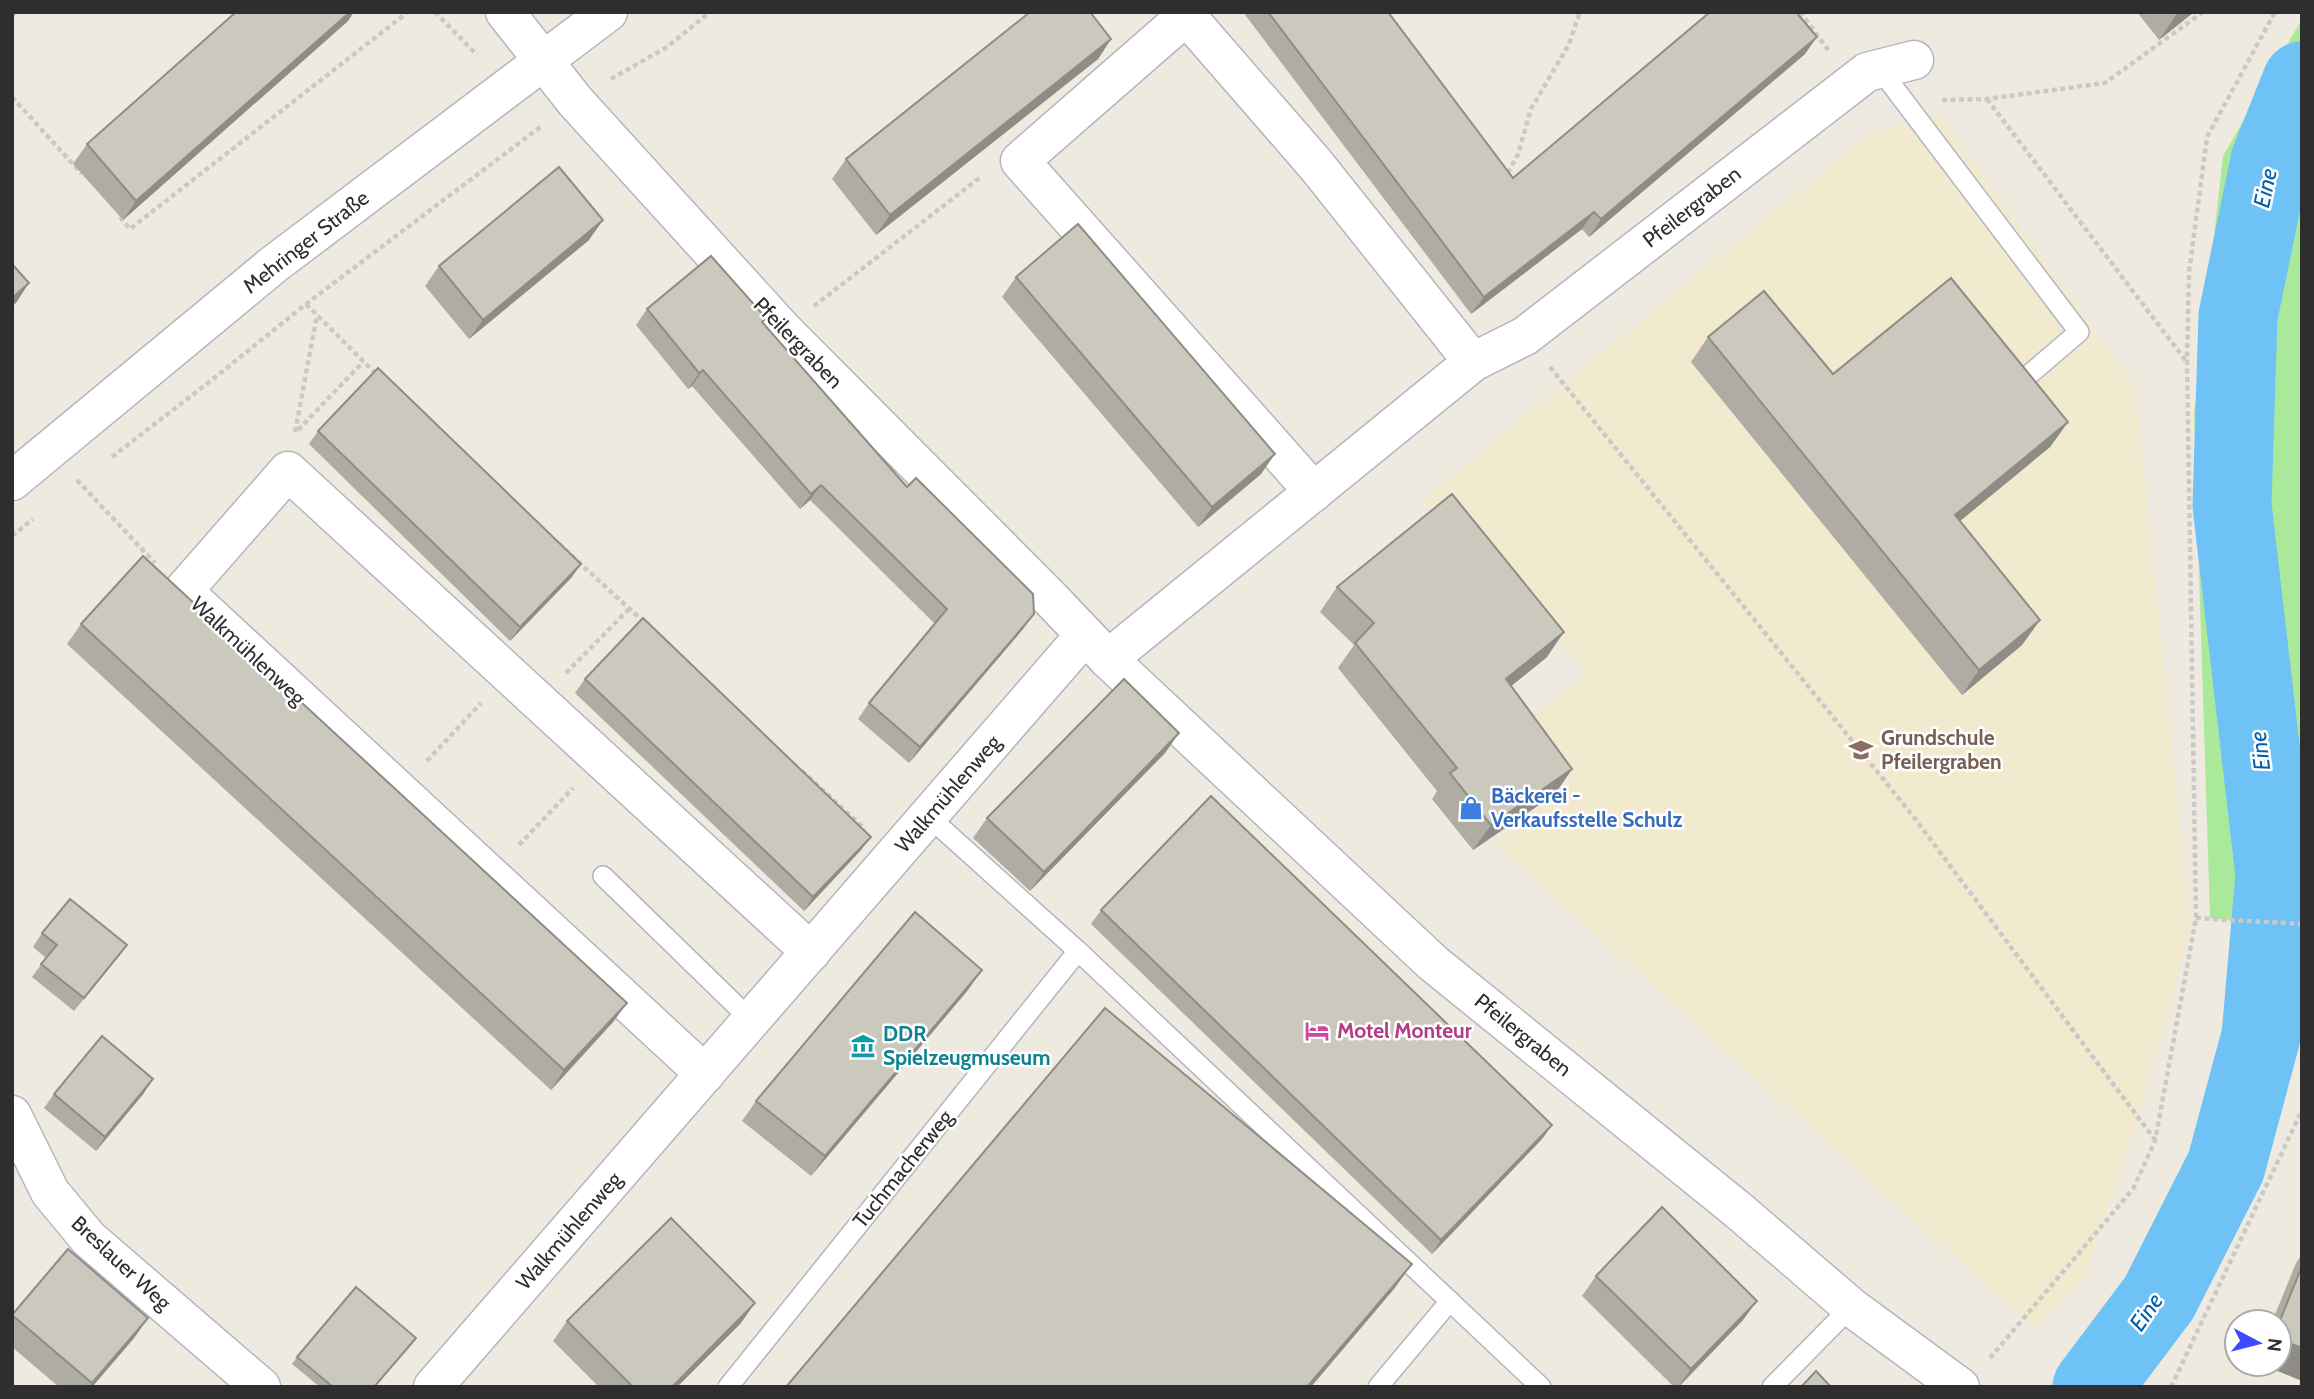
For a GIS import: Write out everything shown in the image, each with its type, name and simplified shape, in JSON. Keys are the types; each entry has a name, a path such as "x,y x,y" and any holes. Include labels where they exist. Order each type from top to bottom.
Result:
{"street":[{"name":"Pfeilergraben","path":"505,12 575,100 783,330 1096,647 1433,962 1738,1210 1851,1307 1972,1378"},
{"name":"Mehringer Straße","path":"12,481 273,265 608,12"},
{"path":"1314,492 1020,161 1184,14 1315,165 1474,362"},
{"name":"Pfeilergraben","path":"1096,647 1314,492 1474,362 1525,336 1867,72 1897,64"},
{"name":"Walkmühlenweg","path":"705,1074 183,591 288,471 811,952"},
{"name":"Walkmühlenweg","path":"433,1387 928,816 1096,647"},
{"name":"Breslauer Weg","path":"12,1115 50,1192 89,1239 261,1387"}],"lane":[{"path":"1897,64 2079,332 2030,374"},
{"path":"928,816 1078,951 1541,1387"},
{"path":"603,876 751,1020"},
{"name":"Tuchmacherweg","path":"728,1387 1078,951"},
{"path":"1378,1387 1450,1301"},
{"path":"1772,1387 1851,1307"}],"path":[{"path":"112,208 130,229 408,12"},
{"path":"435,12 477,55"},
{"path":"110,458 306,304 575,100 667,47 710,12"},
{"path":"1508,173 1518,154 1531,109 1569,44 1580,12"},
{"path":"1897,64 1941,100 1987,99 2105,83 2203,12"},
{"path":"1972,1378 2133,1189 2155,1141 2196,918 2187,362 2189,272 2207,137 2275,12"},
{"path":"12,97 85,178"},
{"path":"1987,99 2187,362"},
{"path":"783,330 994,167 1020,161"},
{"path":"1499,163 1516,184"},
{"path":"306,304 384,381"},
{"path":"317,315 295,433 363,362"},
{"path":"1525,336 1913,816 2155,1141"},
{"path":"50,450 183,591"},
{"path":"69,490 89,474"},
{"path":"12,536 41,513"},
{"path":"558,542 650,628"},
{"path":"537,701 629,609"},
{"path":"399,791 508,675"},
{"path":"490,876 600,759"},
{"path":"802,771 893,856"},
{"path":"2196,918 2302,924"},
{"path":"2171,1387 2302,1110"}],"shaded area":[{"name":"Grundschule Pfeilergraben","path":"1941,116 2135,387 2191,930 2138,1118 2084,1278 2035,1329 1495,844 1570,781 1530,718 1587,674 1471,523 1419,503 1871,132"}],"green space":[{"path":"2302,19 2302,926 2210,918 2194,414 2223,156"}],"building":[{"path":"236,12 350,12 136,201 87,144"},
{"path":"1030,12 1090,12 1111,39 890,215 846,159"},
{"path":"1268,12 1388,12 1513,178 1710,12 1796,12 1817,37 1601,219 1594,212 1484,297"},
{"path":"559,167 603,220 483,320 439,266"},
{"path":"1078,224 1275,454 1212,507 1016,277"},
{"path":"711,256 766,318 762,322 907,487 916,478 1033,594 1034,614 920,747 869,703 947,609 821,485 811,494 703,370 699,373 647,309"},
{"path":"12,264 29,283 12,298"},
{"name":"Grundschule Pfeilergraben","path":"1951,278 2068,422 1955,515 2040,620 1979,670 1708,337 1764,291 1833,374"},
{"path":"378,368 581,564 520,627 318,431"},
{"path":"1452,494 1564,632 1506,679 1572,769 1491,825 1450,773 1457,768 1355,643 1374,623 1337,587"},
{"path":"143,556 627,1003 564,1070 81,624"},
{"path":"643,618 871,837 813,897 585,679"},
{"path":"1124,679 1179,733 1044,872 987,818"},
{"name":"Motel Monteur","path":"1211,796 1552,1125 1441,1240 1101,910"},
{"path":"70,899 127,945 84,998 41,964 57,945 42,933"},
{"path":"915,912 982,970 825,1156 756,1101"},
{"path":"1105,1008 1412,1264 1307,1387 786,1387"},
{"path":"102,1036 153,1079 105,1137 54,1094"},
{"path":"1662,1207 1757,1301 1691,1369 1596,1276"},
{"path":"671,1218 755,1303 672,1387 633,1387 567,1321"},
{"path":"68,1249 148,1318 92,1383 12,1315"},
{"path":"2302,1266 2302,1348 2293,1344 2293,1308 2285,1308"},
{"path":"356,1287 416,1338 374,1387 333,1387 297,1357"},
{"path":"1816,1371 1831,1387 1801,1387"}],"waterway":[{"name":"Eine","path":"2092,1387 2159,1298 2226,1166 2261,1036 2275,875 2232,505 2238,316 2270,161 2302,81"}],"place":[{"name":"Grundschule Pfeilergraben","path":"1861,750"},
{"name":"Bäckerei - Verkaufsstelle Schulz","path":"1471,808"},
{"name":"Motel Monteur","path":"1317,1031"},
{"name":"DDR Spielzeugmuseum","path":"863,1046"}]}
